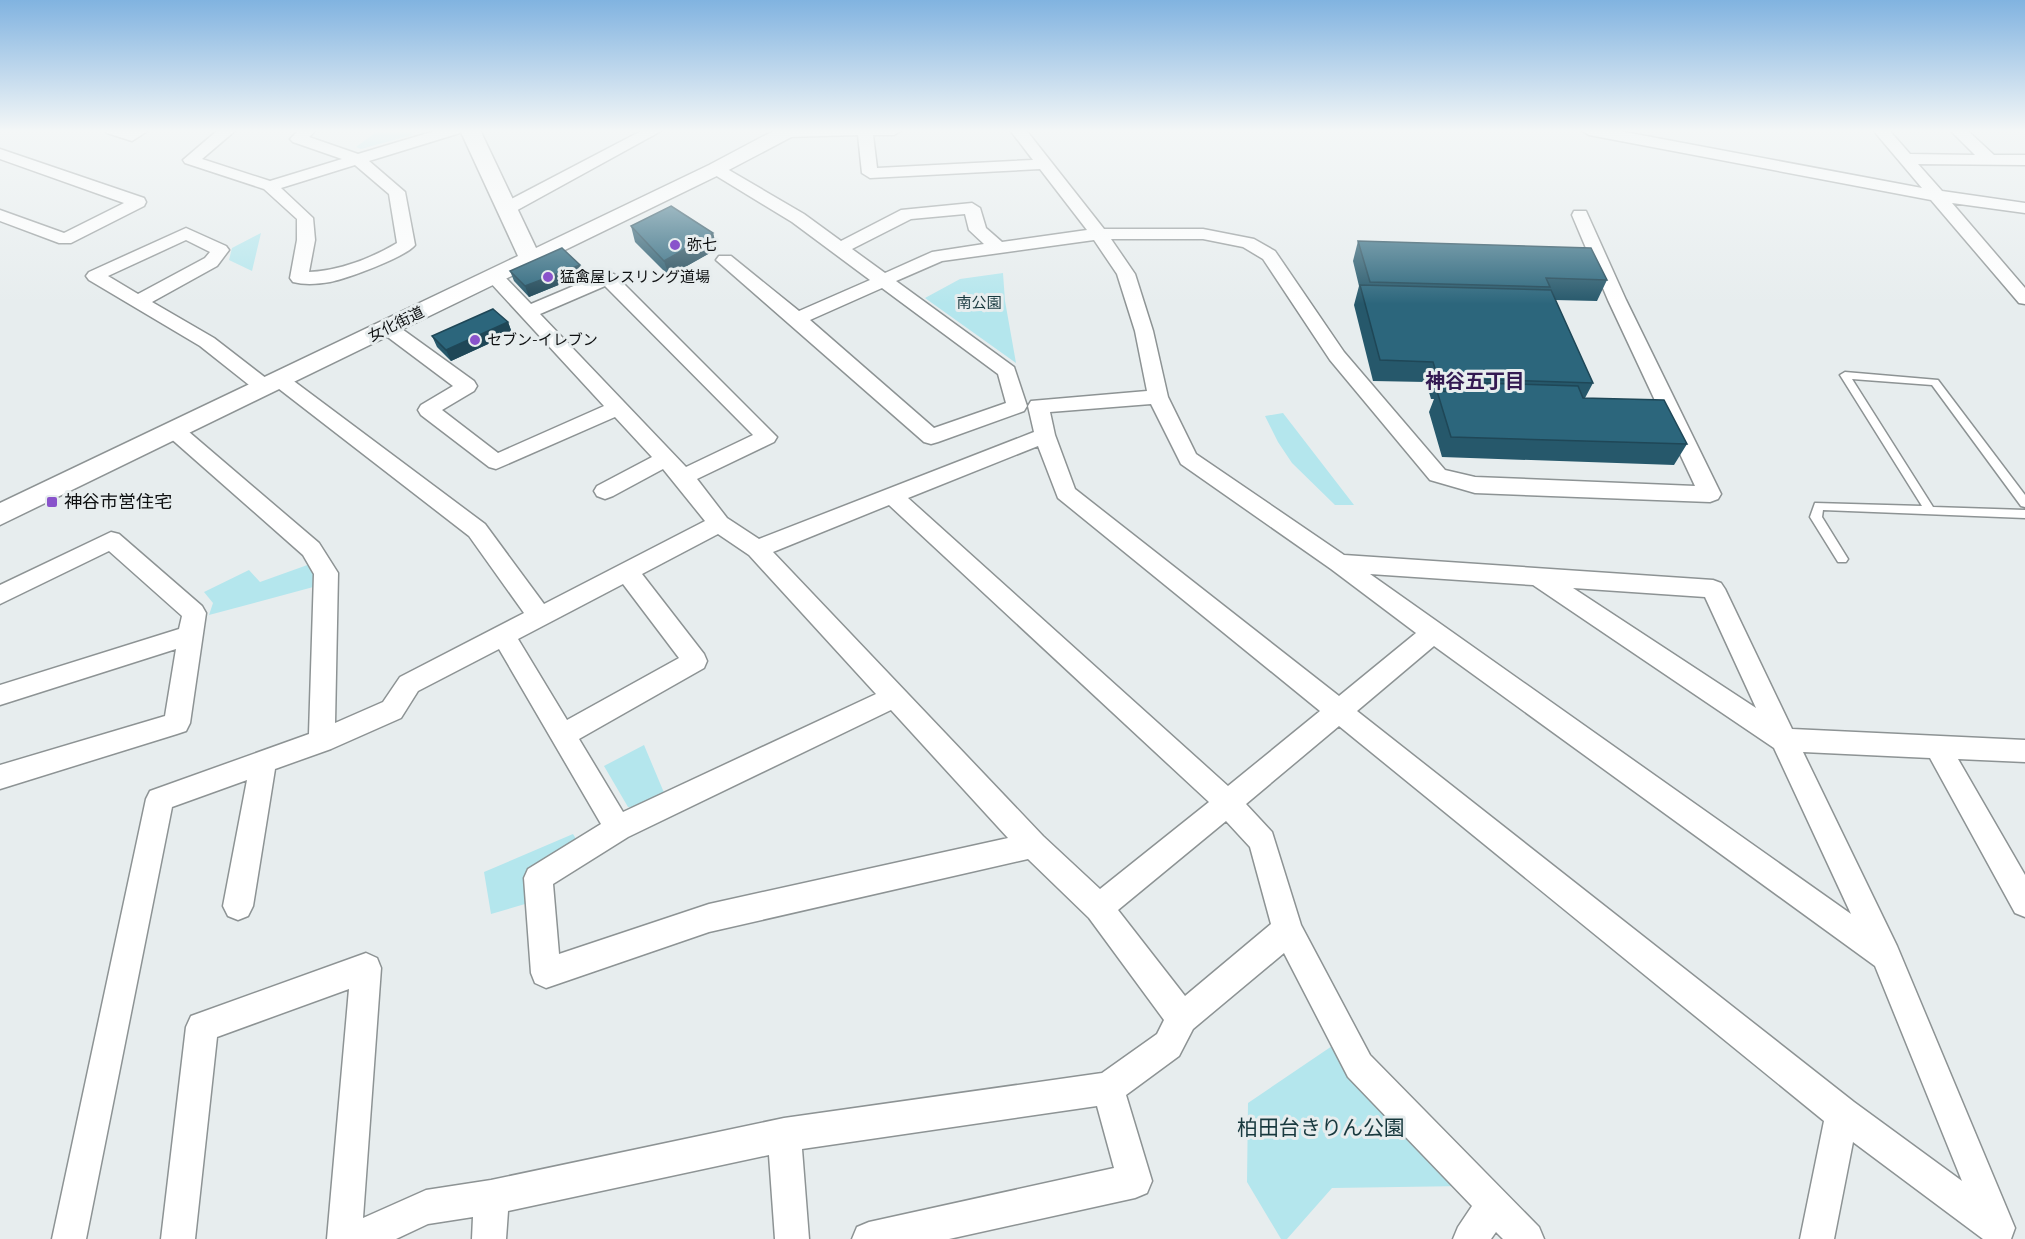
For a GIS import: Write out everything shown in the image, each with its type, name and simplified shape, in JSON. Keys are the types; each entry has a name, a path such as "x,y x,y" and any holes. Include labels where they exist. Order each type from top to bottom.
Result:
{"street":[{"path":"0,215 65,239 138,202 97,188"},
{"path":"272,188 306,218 306,240 299,278 328,277 389,255 406,244 397,192 392,188"},
{"path":"496,188 530,259"},
{"path":"506,209 545,188"},
{"name":"女化街道","path":"0,515 677,188"},
{"path":"724,260 797,319 931,437 1017,406 1007,371 841,248 798,218 747,188"},
{"path":"1063,188 1099,234 1126,274 1144,331 1158,397 1188,459 1339,563 1433,633 1886,956"},
{"path":"1896,188 2025,207"},
{"path":"1932,188 2025,298"},
{"path":"841,248 907,214 972,208 978,230 993,241 998,248"},
{"path":"797,319 882,279 938,256 1099,234 1203,234 1248,243 1269,255 1337,356 1438,475 1475,485 1710,494 1617,300 1580,215"},
{"path":"140,301 211,262 220,250 186,233 95,276 140,301 273,384 477,530 540,617"},
{"path":"494,276 683,477 718,524 756,549 1033,845 1099,908 1182,1018"},
{"path":"529,312 608,278 767,437 683,477"},
{"path":"388,328 467,386 428,410 496,462 617,408"},
{"path":"1158,397 1038,406 1045,435 1066,493 1842,1114 2001,1234"},
{"path":"175,431 312,549 326,573 322,741"},
{"path":"756,549 1045,435"},
{"path":"604,491 666,459"},
{"path":"892,496 1228,803 1262,841 1287,929 1359,1066 1527,1239"},
{"path":"69,1239 160,799 322,741 392,710 410,684 718,524"},
{"path":"0,595 111,540 195,613 177,723 0,777"},
{"path":"1339,563 1713,589 1886,956 2001,1234"},
{"path":"562,735 695,661 627,572"},
{"path":"1538,577 1784,740 2025,751"},
{"path":"1099,908 1433,633"},
{"path":"0,694 191,635"},
{"path":"504,636 618,828"},
{"path":"894,697 618,828 538,878 546,973 709,918 1033,845"},
{"path":"1938,747 2025,903"},
{"path":"238,906 262,762"},
{"path":"357,1239 426,1207 491,1197 783,1135 1108,1088 1168,1045 1182,1018 1263,952 1287,929"},
{"path":"178,1239 202,1027 366,968 344,1239"},
{"path":"869,1239 1135,1182 1108,1088"},
{"path":"1817,1239 1842,1114"},
{"path":"783,1135 792,1239"},
{"path":"489,1239 491,1197"},
{"path":"1470,1239 1493,1205"}],"lane":[{"path":"1930,510 1845,375 1935,382 2025,503"},
{"path":"1842,559 1816,517 1819,506 2025,514"}],"green space":[{"path":"261,233 252,271 229,260 232,248"},
{"name":"南公園","path":"1003,273 1005,301 1016,363 925,298 960,279"},
{"path":"1283,413 1354,505 1335,505 1292,463 1265,416"},
{"path":"313,563 317,586 209,615 213,603 204,592 249,570 260,582"},
{"path":"644,745 665,795 639,808 628,807 604,766"},
{"path":"573,834 576,839 529,879 525,904 491,914 484,872"},
{"name":"柏田台きりん公園","path":"1338,1042 1465,1186 1332,1188 1287,1239 1281,1239 1247,1182 1248,1103"}],"building":[{"path":"671,206 713,233 664,261 631,226"},
{"path":"1358,241 1591,248 1607,280 1546,278 1550,287 1370,282"},
{"path":"562,248 580,265 525,286 510,271"},
{"path":"1360,285 1551,290 1593,383 1438,378 1433,362 1380,360"},
{"path":"493,309 508,322 446,350 432,336"},
{"path":"1450,382 1578,386 1583,398 1664,400 1687,444 1451,437 1437,391 1453,392"}],"place":[{"name":"弥七","path":"675,245"},
{"name":"猛禽屋レスリング道場","path":"548,277"},
{"name":"セブン-イレブン","path":"475,340"},
{"name":"神谷市営住宅","path":"52,502"}],"district":[{"name":"神谷五丁目","path":"1475,381"}]}
